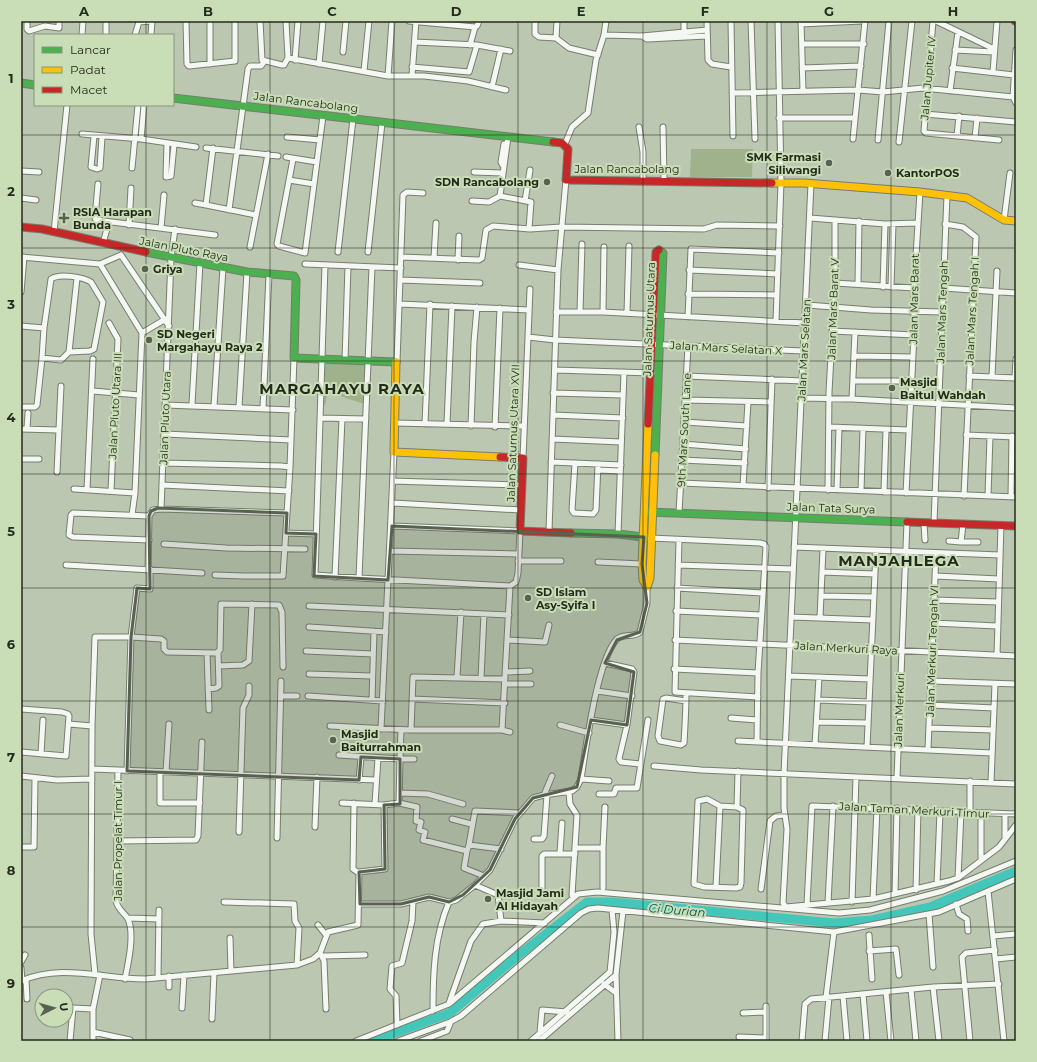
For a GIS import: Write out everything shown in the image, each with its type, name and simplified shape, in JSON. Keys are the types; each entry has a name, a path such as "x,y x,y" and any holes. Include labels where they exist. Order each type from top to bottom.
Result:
{"street":[{"path":"27,21 28,31 45,26 58,28 59,21"},
{"path":"82,34 83,21"},
{"path":"106,21 106,34"},
{"path":"134,34 139,22 152,21 151,34"},
{"path":"186,21 188,66 235,61 235,21"},
{"path":"210,21 210,64"},
{"path":"260,21 261,58 264,62"},
{"path":"264,62 284,65 288,58 286,21"},
{"path":"295,60 298,21"},
{"path":"319,64 323,21"},
{"path":"343,52 346,21"},
{"path":"364,71 369,21"},
{"path":"388,76 392,21"},
{"path":"409,21 475,28"},
{"path":"412,76 416,21"},
{"path":"470,45 475,28 479,21"},
{"path":"535,21 535,34 539,37 556,38 569,48 598,55"},
{"path":"556,38 557,21"},
{"path":"564,144 574,125 588,113 598,55 604,35 606,21"},
{"path":"684,21 684,34"},
{"path":"707,21 709,63 731,67"},
{"path":"731,21 732,136"},
{"path":"751,21 755,139"},
{"path":"776,321 781,182 779,152 780,118 778,21"},
{"path":"802,91 801,22 861,21"},
{"path":"853,139 864,44 865,21"},
{"path":"878,140 889,21"},
{"path":"899,142 912,21"},
{"name":"Jalan Jupiter IV","path":"933,21 925,114 925,132 999,140"},
{"path":"936,21 994,50"},
{"path":"994,72 994,50 997,21"},
{"path":"950,91 958,32"},
{"path":"604,35 642,36 647,39 684,34 707,33"},
{"path":"415,42 477,45 510,51"},
{"path":"802,44 864,44"},
{"path":"468,81 469,72 477,45"},
{"path":"492,87 501,49"},
{"path":"955,50 994,50"},
{"path":"1016,50 1014,75 1015,85 1013,97 1016,103"},
{"path":"288,58 388,76 435,76 468,81 506,90"},
{"path":"229,210 249,67 260,66 264,62"},
{"path":"802,68 861,66"},
{"path":"412,67 469,72"},
{"path":"952,68 1014,75"},
{"path":"21,83 34,85"},
{"path":"732,94 858,90 883,92 904,89 908,91 927,88 1013,97"},
{"name":"Jalan Rancabolang","path":"174,98 196,99 353,120 435,127 564,144 568,149 566,180 811,183 947,196 972,200 1004,220 1016,221"},
{"path":"54,232 67,106"},
{"path":"132,168 138,106"},
{"path":"141,139 144,106"},
{"path":"925,114 1016,122"},
{"path":"293,159 277,244 279,246 305,253 323,116"},
{"path":"957,136 959,116"},
{"path":"780,118 855,118"},
{"path":"975,138 977,118"},
{"path":"338,252 353,120"},
{"path":"368,252 382,123"},
{"path":"639,127 642,139 643,180"},
{"path":"663,127 665,155 664,180"},
{"path":"82,134 135,140 141,139 196,147"},
{"path":"94,136 91,167 98,169 100,168 102,137"},
{"path":"287,137 320,140"},
{"path":"500,196 503,166 501,162 506,137"},
{"path":"168,143 166,177 171,176 174,145"},
{"path":"206,148 237,150 278,156"},
{"path":"206,205 213,148"},
{"path":"250,247 268,154"},
{"path":"286,157 317,162"},
{"path":"525,201 530,170"},
{"path":"21,171 39,172"},
{"path":"474,172 502,173"},
{"path":"1004,220 1010,173"},
{"path":"289,180 314,184"},
{"path":"549,531 558,270 566,180"},
{"name":"Jalan Mars Selatan","path":"807,905 786,907 783,903 787,829 784,815 784,774 807,305 811,183"},
{"path":"98,184 96,220 215,235"},
{"path":"129,225 131,188"},
{"path":"381,728 393,503 403,195 407,192 423,193"},
{"name":"Jalan Mars Barat","path":"906,493 914,334 914,288 917,223 920,194"},
{"path":"161,228 164,195"},
{"path":"472,201 489,202 500,196 530,201 532,204 529,228"},
{"name":"Jalan Mars Tengah","path":"934,523 947,196"},
{"path":"21,198 36,200"},
{"path":"195,203 256,215"},
{"path":"810,218 885,224 917,223"},
{"name":"Jalan Mars Barat V","path":"828,490 829,398 835,283 835,220"},
{"path":"858,284 859,221"},
{"path":"102,243 109,222"},
{"path":"434,258 436,223"},
{"path":"883,287 885,224"},
{"path":"891,287 893,224"},
{"name":"Jalan Mars Tengah I","path":"946,224 963,227 974,235 976,239 972,289 964,496"},
{"path":"401,256 479,260 482,258 485,233 488,227 493,226 529,228 704,229 717,225 780,226"},
{"name":"Jalan Pluto Raya","path":"21,227 54,232 102,243 121,253 171,258 247,272 291,275 295,278 294,358"},
{"name":"Jalan Pluto Utara","path":"161,509 171,258 175,229"},
{"path":"458,260 460,236"},
{"path":"580,312 582,244"},
{"path":"627,313 629,246"},
{"path":"603,312 604,247"},
{"path":"688,317 690,251 694,248 779,253"},
{"name":"Jalan Saturnus Utara","path":"649,512 656,345 663,252 659,250 656,252 658,315"},
{"path":"21,290 22,257 100,264 121,253 169,327"},
{"path":"100,264 142,333 135,493 132,515"},
{"path":"192,404 200,264"},
{"path":"305,264 401,268"},
{"path":"325,265 315,575 510,586 516,582 520,531"},
{"path":"518,265 558,270"},
{"path":"345,360 348,266"},
{"path":"359,578 372,267"},
{"path":"214,406 223,268"},
{"path":"689,270 778,274"},
{"path":"992,377 997,271"},
{"path":"239,407 247,272"},
{"path":"263,408 269,274"},
{"path":"21,407 35,407 37,405 44,328 51,279 55,276 77,278 91,282 103,302 94,349 90,351 69,352 60,360 42,358"},
{"path":"69,352 77,278"},
{"path":"401,280 480,283"},
{"path":"835,283 914,288"},
{"path":"943,288 1016,292"},
{"name":"Jalan Saturnus Utara XVII","path":"520,531 522,510 521,485 523,426 530,289"},
{"path":"688,294 777,295"},
{"path":"400,304 430,304 529,310"},
{"path":"425,424 430,304"},
{"path":"807,305 871,310 942,312"},
{"path":"447,424 452,306"},
{"path":"471,426 473,350 477,307"},
{"path":"495,427 500,308"},
{"path":"556,312 603,312 805,322"},
{"path":"142,333 164,320"},
{"name":"Jalan Pluto Utara III","path":"109,323 118,339 111,491"},
{"path":"21,326 44,328"},
{"path":"832,331 914,334"},
{"path":"852,399 855,332"},
{"name":"Jalan Mars Selatan X","path":"528,337 555,340 804,351"},
{"name":"Jalan Saturnus Utara","path":"649,512 652,373 656,345"},
{"name":"9th Mars South Lane","path":"680,513 688,346"},
{"path":"855,356 913,357"},
{"path":"215,575 282,577 286,548 294,358 397,362"},
{"path":"87,490 93,391 93,359"},
{"path":"969,376 1016,378 1016,359"},
{"path":"555,370 652,373"},
{"path":"618,534 624,372"},
{"path":"686,376 803,381"},
{"path":"768,488 772,379"},
{"path":"854,381 911,381"},
{"path":"57,472 61,386"},
{"path":"93,391 139,395"},
{"path":"553,393 623,395"},
{"path":"802,398 852,399 938,405 1016,408"},
{"path":"685,400 771,402"},
{"path":"743,486 748,402"},
{"path":"165,405 192,404 293,410"},
{"path":"27,429 28,413"},
{"path":"553,415 623,418"},
{"path":"320,418 366,419"},
{"path":"335,577 342,419"},
{"path":"684,422 747,426"},
{"path":"395,423 495,427 523,426"},
{"path":"829,427 909,430"},
{"path":"837,490 839,428"},
{"path":"21,429 58,430"},
{"path":"861,491 863,429"},
{"path":"884,492 886,430"},
{"path":"165,434 291,440"},
{"path":"681,483 768,488 1013,497 1014,437 966,434"},
{"path":"988,496 990,436"},
{"path":"552,439 621,442"},
{"path":"683,444 746,449"},
{"path":"394,452 522,458"},
{"path":"21,459 39,459"},
{"path":"682,460 744,463"},
{"path":"551,462 621,465"},
{"path":"163,463 281,466 290,468"},
{"path":"574,463 572,510 575,513 595,512 598,464"},
{"path":"598,470 620,471"},
{"path":"393,481 521,485"},
{"path":"162,485 289,491"},
{"path":"74,489 135,493"},
{"path":"393,503 522,510"},
{"path":"127,771 131,636 137,588 150,589 149,516 153,510 161,509 287,513"},
{"path":"360,904 401,904 429,897 449,902 460,897 490,870 519,813 534,798 569,792 577,787 581,779 597,691 605,663 617,640 622,637 636,635 640,632 647,603 647,587 650,578 648,537 649,512"},
{"name":"Jalan Tata Surya","path":"649,512 1016,526"},
{"path":"149,516 72,514 69,535 71,537 149,540"},
{"name":"Jalan Merkuri","path":"897,778 907,522"},
{"path":"924,522 925,540"},
{"path":"961,542 963,524"},
{"path":"997,655 1001,525"},
{"path":"392,526 618,534 679,540 764,544 766,553 762,593 758,673 757,742"},
{"path":"286,533 316,534"},
{"path":"647,587 643,580 642,564 648,537"},
{"path":"679,540 674,670 675,692 758,697"},
{"path":"949,541 978,542"},
{"path":"164,544 226,548 305,549"},
{"path":"794,547 1000,555"},
{"path":"820,618 823,548"},
{"path":"867,747 876,550"},
{"path":"390,551 518,554"},
{"name":"Jalan Merkuri Tengah VI","path":"928,749 936,553"},
{"path":"518,561 561,561"},
{"path":"598,562 642,564"},
{"path":"66,565 149,569 177,573 202,573"},
{"path":"678,565 793,569"},
{"path":"822,572 875,574"},
{"path":"935,576 999,579"},
{"path":"502,730 505,703 505,672 510,586"},
{"path":"677,588 762,593"},
{"path":"821,596 874,597"},
{"path":"934,600 998,602"},
{"path":"208,689 219,686 218,652 221,604 279,605 281,607 283,667"},
{"path":"218,666 243,665 249,661 252,604"},
{"path":"309,606 387,608 509,615"},
{"path":"676,611 761,615"},
{"path":"457,677 461,612"},
{"path":"481,678 484,614"},
{"path":"791,617 873,620"},
{"path":"933,623 997,626"},
{"path":"507,640 545,642 549,625"},
{"path":"308,627 386,632"},
{"path":"372,700 374,631"},
{"path":"93,1041 93,1009 98,975 91,936 92,726 95,638 131,636 163,640 164,651 167,652 218,652"},
{"name":"Jalan Merkuri Raya","path":"675,640 1016,656"},
{"path":"306,651 373,654"},
{"path":"207,653 209,710"},
{"path":"605,663 634,670 632,696 619,759 621,762 640,764"},
{"path":"674,670 758,673"},
{"path":"505,672 530,671"},
{"path":"309,674 372,676"},
{"path":"789,676 870,679"},
{"path":"411,730 412,679 416,677 481,678 531,684"},
{"path":"815,745 819,677"},
{"path":"277,838 281,681"},
{"path":"931,681 1016,684"},
{"path":"991,782 995,684"},
{"path":"239,832 243,708 249,696 249,686"},
{"path":"597,691 632,696"},
{"path":"686,693 686,701 684,743 681,745 660,741 658,736 663,700 666,698 686,701"},
{"path":"281,696 297,696"},
{"path":"308,696 383,700"},
{"path":"412,699 505,703"},
{"path":"818,700 869,702"},
{"path":"930,705 994,708"},
{"path":"21,709 67,714 69,716 66,756 21,752"},
{"path":"731,718 757,720"},
{"path":"41,754 43,720"},
{"path":"591,720 627,725"},
{"path":"599,794 614,794 616,788 637,788 648,720"},
{"path":"817,722 868,723"},
{"path":"69,724 92,726"},
{"path":"166,772 169,724"},
{"path":"560,725 589,733"},
{"path":"330,726 401,730 502,730 510,732"},
{"path":"929,728 993,730"},
{"path":"399,803 401,730"},
{"path":"738,741 992,753"},
{"path":"118,841 196,840 200,803 202,742"},
{"path":"339,755 414,759"},
{"path":"359,780 361,757"},
{"path":"375,804 378,758"},
{"path":"654,766 784,774 1016,784"},
{"path":"92,769 376,780"},
{"name":"Jalan Propelat Timur I","path":"118,770 116,901 120,912 128,918 130,932 130,949 125,979"},
{"path":"736,807 738,771"},
{"path":"160,772 160,803 200,803"},
{"path":"21,776 57,780 92,779"},
{"path":"534,839 542,839 544,836 546,795 552,776"},
{"path":"315,827 317,777"},
{"path":"852,902 856,777"},
{"path":"21,846 34,847 35,778"},
{"path":"581,779 609,781"},
{"path":"970,781 970,813"},
{"path":"569,792 570,804 577,815 572,895"},
{"path":"400,793 428,794 463,804"},
{"path":"707,798 720,806 736,807 741,808 743,811 741,884 739,888 704,887 694,884 697,804 700,800 707,798"},
{"path":"342,803 384,805 399,803 417,807 416,821 421,822 419,830 425,832 423,840 467,851"},
{"path":"354,803 352,869 359,872 385,869 384,805"},
{"path":"716,887 720,806"},
{"name":"Jalan Taman Merkuri Timur","path":"807,905 812,806 897,808 940,812 1016,814"},
{"path":"828,903 832,806"},
{"path":"603,888 605,807"},
{"path":"873,899 877,808"},
{"path":"895,894 897,808"},
{"path":"916,890 918,809"},
{"path":"484,876 464,868 469,845 471,824 475,811 519,813"},
{"path":"937,884 940,812"},
{"path":"958,878 961,812"},
{"path":"981,813 981,860"},
{"path":"1005,814 1005,839"},
{"path":"761,889 770,821 776,816 784,815"},
{"path":"452,820 471,824"},
{"path":"560,853 562,823"},
{"path":"807,905 873,899 916,890 958,878 999,847 1016,825"},
{"path":"469,845 501,849"},
{"path":"576,848 603,848"},
{"path":"542,893 542,856 546,853 575,854"},
{"path":"356,1041 449,1004 578,894 590,891 828,913 870,910 943,891 1016,860"},
{"path":"326,1009 322,955 326,935 332,931 358,926 360,904 359,872"},
{"path":"398,1041 450,1022 461,1016 581,913 589,909 598,908 834,932 929,914 988,891 1016,878"},
{"path":"475,885 498,896 501,921"},
{"path":"988,891 1004,1041"},
{"path":"224,902 294,904 295,921 299,928 298,965"},
{"path":"397,1025 396,996 390,989 392,966 402,963 412,921 413,902"},
{"path":"433,1011 435,951 449,902"},
{"path":"956,904 959,914 967,919 968,931"},
{"path":"158,978 159,910"},
{"path":"612,910 617,930"},
{"path":"531,1041 610,972 617,930 623,911"},
{"path":"929,914 933,967"},
{"path":"128,918 159,919"},
{"path":"449,1004 472,940 483,924 501,921 544,923"},
{"path":"318,925 326,935"},
{"path":"825,1041 834,932"},
{"path":"993,936 1016,934"},
{"path":"869,935 872,979"},
{"path":"230,938 231,971"},
{"path":"615,945 618,1041"},
{"path":"870,951 896,949 899,974"},
{"path":"970,1041 963,954 995,950"},
{"path":"21,962 24,955"},
{"path":"23,980 36,974 52,972 98,975 125,979 158,978 298,965 322,955 365,955"},
{"path":"996,959 1016,957"},
{"path":"21,968 27,1000"},
{"path":"212,1020 214,973"},
{"path":"182,1008 184,975"},
{"path":"169,976 169,986"},
{"path":"540,1041 616,976"},
{"path":"599,982 616,993"},
{"path":"802,1041 806,1002 811,999 933,987 999,984"},
{"path":"933,987 939,1041"},
{"path":"911,989 916,1041"},
{"path":"886,992 890,1041"},
{"path":"863,994 867,1041"},
{"path":"843,996 847,1041"},
{"path":"739,1037 766,1039 766,1006"},
{"path":"70,1041 74,1008 93,1009"},
{"path":"540,1033 542,1010 566,1011 570,1016"},
{"path":"743,1012 765,1012"},
{"path":"422,1041 447,1031 450,1024"},
{"path":"93,1032 130,1040"}],"highlighted area":[{"path":"158,508 287,513 286,533 316,534 314,576 388,580 392,526 644,537 642,564 647,603 640,632 617,640 605,663 634,672 627,725 591,720 577,787 533,798 515,819 490,870 463,895 449,902 429,897 401,904 360,904 359,872 385,869 384,805 400,804 400,759 361,757 359,780 127,771 131,637 137,588 150,589 149,516 151,511"}],"green space":[{"path":"691,149 753,149 752,177 690,177"},
{"path":"324,362 366,364 364,404 328,392 325,405 322,405"}],"waterway":[{"name":"Ci Durian","path":"373,1041 450,1013 520,954 587,902 612,902 834,923 872,920 930,907 1016,871"}],"traffic: fast":[{"path":"21,83 34,85"},
{"path":"174,98 553,142"},
{"path":"655,455 663,253 659,250"},
{"path":"146,252 247,272 294,276 296,280 294,358 396,362"},
{"path":"648,512 907,522"},
{"path":"571,533 618,534 651,538"}],"traffic: slow":[{"path":"772,183 804,183 920,192 967,198 1004,220 1016,221"},
{"path":"396,362 394,452 500,457"},
{"path":"648,424 642,564 643,580 647,587 650,578 655,455"}],"traffic: jam":[{"path":"553,142 562,143 568,149 566,180 772,183"},
{"path":"21,227 42,229 146,252"},
{"path":"648,424 656,252 659,250"},
{"path":"500,457 523,458 520,531 571,533"},
{"path":"907,522 1016,526"}],"place":[{"name":"SMK Farmasi Siliwangi","path":"829,163"},
{"name":"KantorPOS","path":"888,173"},
{"name":"SDN Rancabolang","path":"547,182"},
{"name":"RSIA Harapan Bunda","path":"64,218"},
{"name":"Griya","path":"145,269"},
{"name":"SD Negeri Margahayu Raya 2","path":"149,340"},
{"name":"Masjid Baitul Wahdah","path":"892,388"},
{"name":"SD Islam Asy-Syifa I","path":"528,598"},
{"name":"Masjid Baiturrahman","path":"333,740"},
{"name":"Masjid Jami Al Hidayah","path":"488,899"}],"district":[{"name":"MARGAHAYU RAYA","path":"342,388"},
{"name":"MANJAHLEGA","path":"899,560"}]}
